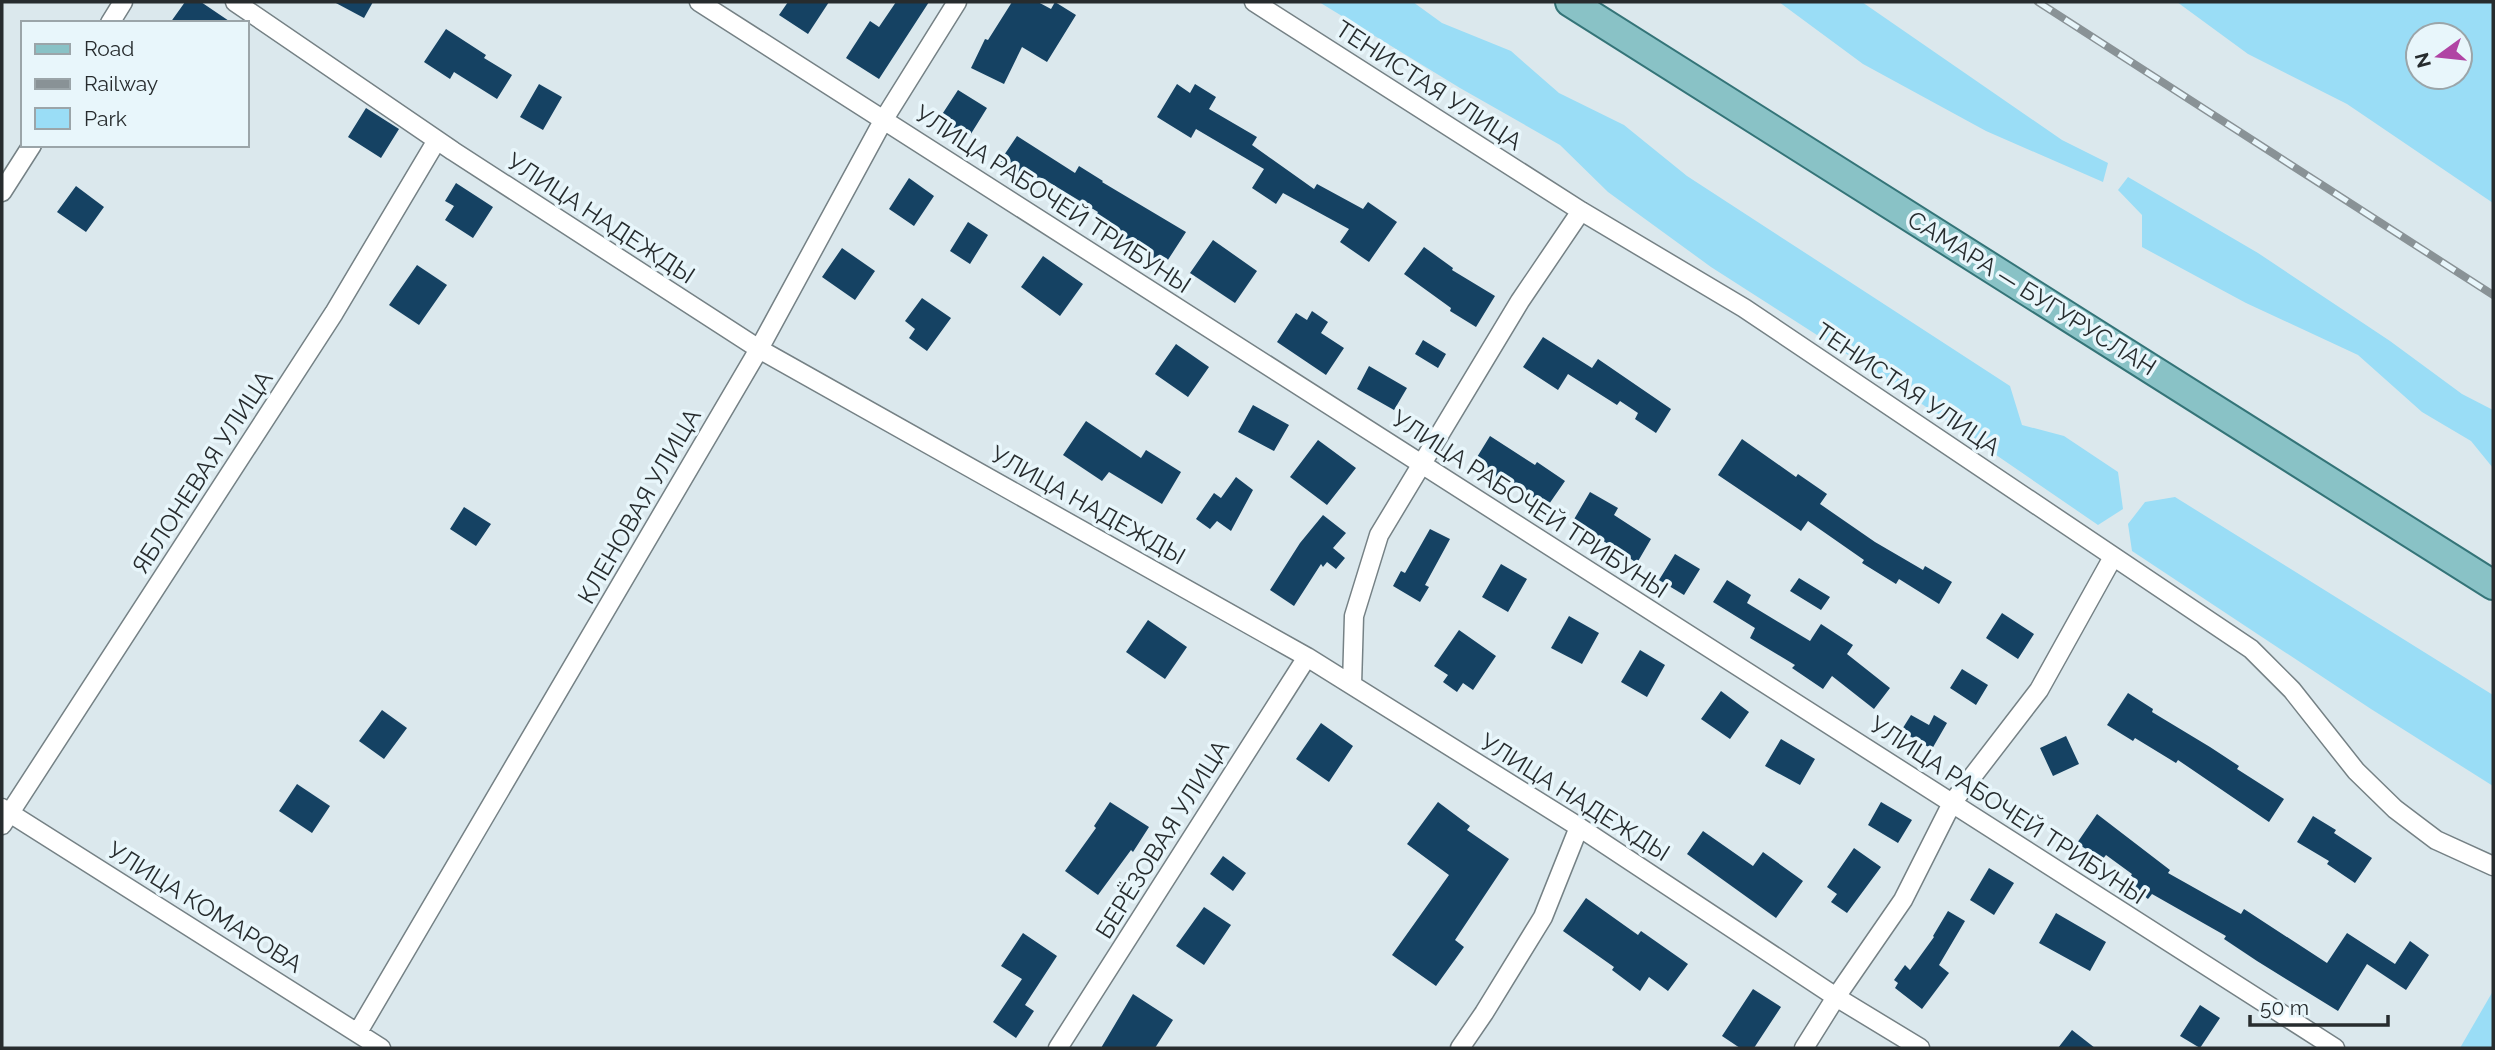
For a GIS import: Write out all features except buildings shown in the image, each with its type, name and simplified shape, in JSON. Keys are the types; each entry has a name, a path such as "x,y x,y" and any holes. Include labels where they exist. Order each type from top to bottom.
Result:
{"main road":[{"name":"САМАРА — БУГУРУСЛАН","path":"1570,2 2493,585"}],"street":[{"path":"111,21 123,2"},
{"name":"УЛИЦА НАДЕЖДЫ","path":"235,2 437,140 759,349 1307,657 1579,827 1920,1048"},
{"name":"УЛИЦА РАБОЧЕЙ ТРИБУНЫ","path":"699,2 2335,1048"},
{"name":"КЛЕНОВАЯ УЛИЦА","path":"359,1032 759,349 884,120 957,2"},
{"name":"ТЕНИСТАЯ УЛИЦА","path":"1254,2 1581,211 1744,308 2251,649 2292,690 2356,771 2395,809 2436,840 2493,866"},
{"name":"ЯБЛОНЕВАЯ УЛИЦА","path":"4,816 334,313 437,140"},
{"path":"2,192 31,147"},
{"path":"1352,685 1354,615 1378,535 1520,301 1581,211"},
{"path":"1804,1048 1836,996 1903,900 1952,803 2039,690 2113,557"},
{"name":"БЕРЁЗОВАЯ УЛИЦА","path":"1058,1048 1307,657"},
{"name":"УЛИЦА КОМАРОВА","path":"4,816 381,1048"},
{"path":"1460,1048 1543,917 1579,827"}],"green space":[{"path":"1319,2 1413,2 1442,23 1511,51 1559,93 1624,125 1687,176 2010,386 2022,425 2064,436 2118,472 2123,509 2098,525 1884,378 1711,267 1608,192 1560,145"},
{"path":"1779,2 1862,2 2062,140 2108,163 2103,182 1986,131 1863,64"},
{"path":"2177,2 2493,2 2493,203 2347,104 2248,54"},
{"path":"2128,177 2258,253 2390,341 2462,394 2493,410 2493,468 2471,441 2422,412 2358,355 2246,303 2142,247 2142,215 2118,190"},
{"path":"2175,497 2493,695 2493,786 2132,551 2128,524 2145,502"},
{"path":"2493,991 2492,1048 2460,1048"}],"railway":[{"path":"2038,2 2493,295"}]}
